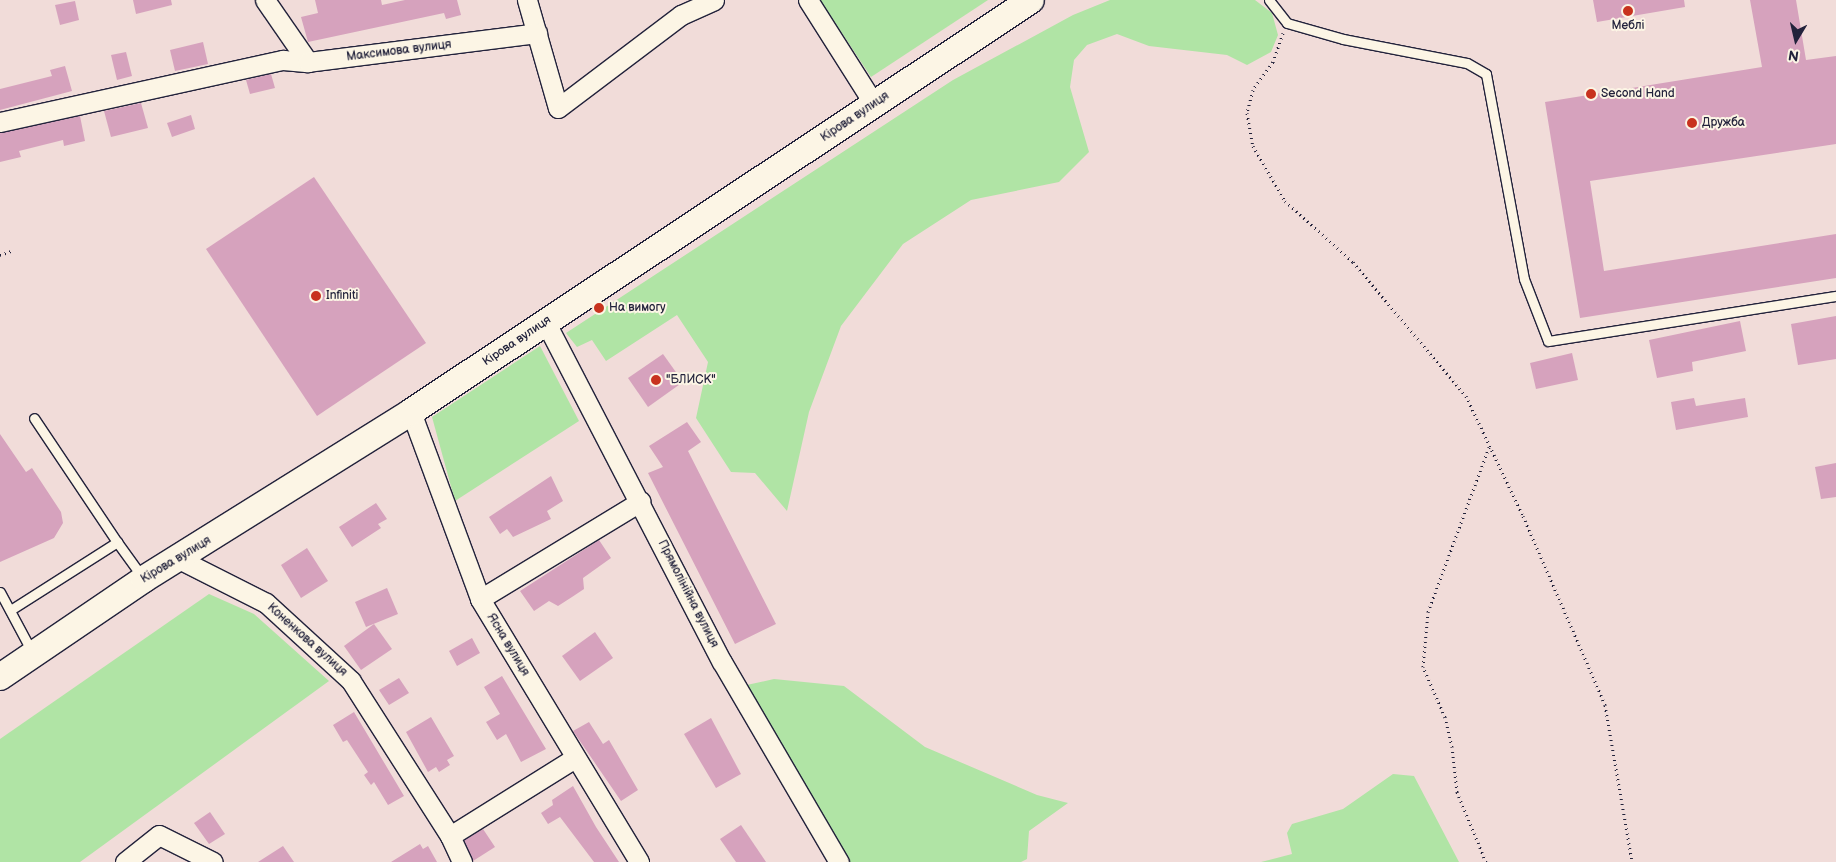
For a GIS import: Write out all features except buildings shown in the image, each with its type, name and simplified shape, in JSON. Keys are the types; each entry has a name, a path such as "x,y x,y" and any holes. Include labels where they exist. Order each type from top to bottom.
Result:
{"main road":[{"name":"Кірова вулиця","path":"0,677 32,652 144,579 179,559 411,412 545,321 1031,0"}],"street":[{"path":"265,0 308,62"},
{"path":"527,0 558,108 681,15 714,0"},
{"path":"808,0 874,104"},
{"name":"Максимова вулиця","path":"0,122 283,60 308,62 537,33"},
{"name":"Прямолінійна вулиця","path":"545,321 641,501 722,662 839,862"},
{"name":"Ясна вулиця","path":"411,412 480,599 639,862"},
{"path":"480,599 641,501"},
{"name":"Коненкова вулиця","path":"179,559 266,603 351,681 450,836 462,862"},
{"path":"450,836 575,758"},
{"path":"125,862 160,835 213,862"}],"lane":[{"path":"1269,0 1287,23 1343,39 1467,63 1486,74 1524,279 1548,341 1836,296"},
{"path":"34,418 116,542 144,579"},
{"path":"12,609 116,542"},
{"path":"0,592 12,609 32,652"}],"path":[{"path":"1287,23 1273,62 1253,90 1247,113 1253,146 1263,168 1285,202 1353,262 1466,396 1605,705 1632,862"},
{"path":"0,255 11,251"},
{"path":"1486,862 1457,792 1452,747 1444,716 1423,667 1428,612 1490,446"}],"green space":[{"path":"820,0 988,0 871,77"},
{"path":"1110,0 1255,0 1272,13 1278,35 1271,52 1247,65 1227,55 1149,46 1117,34 1087,45 1074,60 1070,87 1089,152 1059,182 971,200 903,244 841,326 809,412 787,511 755,473 731,472 696,418 708,362 677,315 606,361 592,340 577,347 566,333 953,80 1073,15"},
{"path":"540,346 579,421 455,501 432,417"},
{"path":"209,594 254,614 329,681 80,862 0,862 0,739"},
{"path":"774,679 844,686 925,747 1037,795 1068,803 1029,831 1027,859 1021,862 846,862 742,686"},
{"path":"1393,774 1414,776 1459,862 1261,862 1292,854 1287,833 1292,824 1343,809"}],"place":[{"name":"Меблі","path":"1628,11"},
{"name":"Second Hand","path":"1591,94"},
{"name":"Дружба","path":"1692,123"},
{"name":"Infiniti","path":"316,296"},
{"name":"На вимогу","path":"599,308"},
{"name":"\"БЛИСК\"","path":"656,380"}]}
